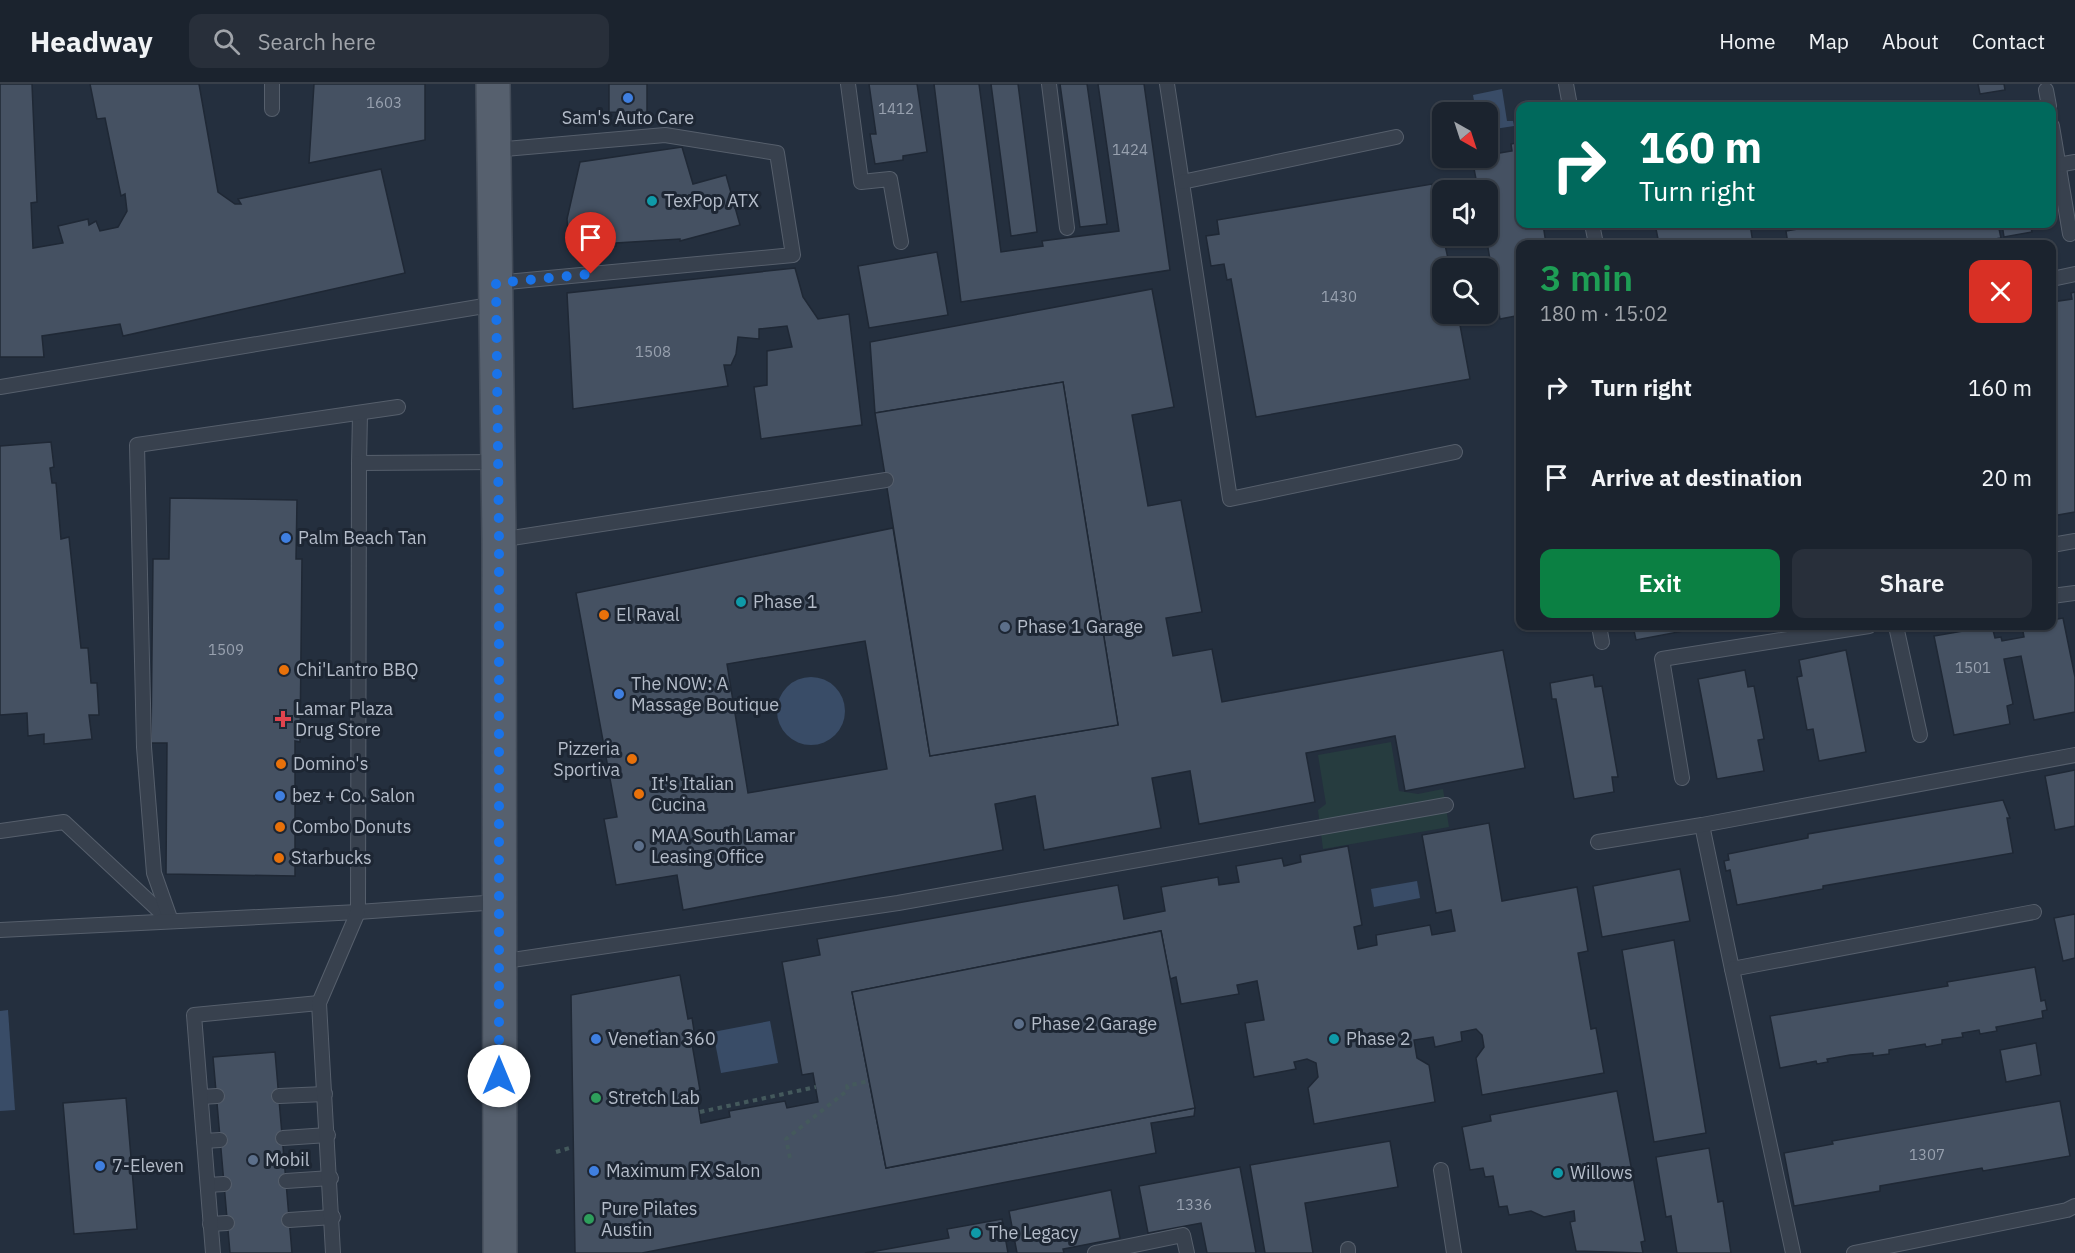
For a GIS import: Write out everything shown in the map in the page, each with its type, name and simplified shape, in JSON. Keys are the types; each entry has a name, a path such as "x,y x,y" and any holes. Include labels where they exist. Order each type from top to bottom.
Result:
{"main road":[{"path":"493,84 499,540 500,1253"}],"lane":[{"path":"272,84 272,109"},
{"path":"848,84 861,182 890,179 901,243"},
{"path":"1049,84 1067,228"},
{"path":"1167,84 1230,499 1455,452"},
{"path":"1566,84 1569,102"},
{"path":"2046,90 2048,102"},
{"path":"0,387 496,293 793,255 777,153 665,135 494,150"},
{"path":"1182,182 1396,137"},
{"path":"2056,152 2070,234"},
{"path":"2058,165 2075,162"},
{"path":"2056,278 2075,274"},
{"path":"171,921 154,873 144,747 137,445 398,407"},
{"path":"333,1253 331,1178 319,1003 358,912 360,414"},
{"path":"360,463 498,462"},
{"path":"499,540 886,480"},
{"path":"2056,544 2075,541"},
{"path":"2056,596 2075,593"},
{"path":"1600,630 1602,642"},
{"path":"1682,778 1662,659 1844,630"},
{"path":"1897,630 1920,735"},
{"path":"1598,842 1702,825 2075,755"},
{"path":"499,962 898,903 1446,805"},
{"path":"0,831 63,822 171,921"},
{"path":"1702,825 1793,1253"},
{"path":"0,930 358,912 499,902"},
{"path":"1732,969 2034,912"},
{"path":"213,1253 194,1015 319,1003"},
{"path":"279,1096 325,1094"},
{"path":"201,1097 217,1096"},
{"path":"283,1138 328,1135"},
{"path":"204,1141 220,1140"},
{"path":"1441,1170 1454,1253"},
{"path":"286,1181 331,1178"},
{"path":"208,1185 224,1184"},
{"path":"1854,1253 2067,1210 2075,1206"},
{"path":"289,1220 333,1217"},
{"path":"210,1224 227,1223"},
{"path":"1095,1253 1183,1235 1187,1253"}],"path":[{"path":"790,1158 786,1139 848,1090 847,1086 869,1081"},
{"path":"700,1112 816,1087"},
{"path":"556,1152 573,1147"}],"green space":[{"path":"1391,742 1399,791 1418,794 1443,789 1449,827 1323,849 1318,810 1326,804 1318,755"}],"water":[{"path":"1502,89 1507,121 1513,121 1514,126 1498,128 1498,102 1474,102 1473,95"},
{"path":"811,677 824,680 835,687 842,698 845,711 842,724 835,735 824,742 811,745 798,742 787,735 780,724 777,711 780,698 787,687 798,680"},
{"path":"1417,881 1420,898 1374,907 1371,889"},
{"path":"8,1010 15,1110 0,1111 0,1011"},
{"path":"770,1021 778,1063 721,1073 713,1032"}],"building":[{"path":"0,84 32,84 37,202 31,203 33,248 63,243 58,226 88,219 89,225 96,221 100,231 118,227 127,211 125,194 121,196 105,118 97,119 90,84 199,84 218,192 235,204 241,204 238,199 381,169 405,273 123,336 120,324 42,336 44,357 0,357"},
{"path":"314,84 425,84 425,140 309,163"},
{"name":"Sam's Auto Care","path":"609,84 647,84 647,113 609,112"},
{"path":"869,84 917,84 927,152 903,156 903,160 875,164 870,134 876,134"},
{"path":"934,84 979,84 1001,252 1043,246 1042,241 1119,231 1098,84 1144,84 1170,270 961,302"},
{"path":"991,84 1018,84 1037,232 1011,236"},
{"path":"1060,84 1087,84 1107,224 1080,227"},
{"path":"1978,84 2004,84 2005,90 1980,94"},
{"path":"1516,143 1516,228 1544,228 1545,240 1516,240 1516,316 1500,319 1498,258 1490,258 1488,246 1498,246 1498,180 1476,180 1474,168 1498,168 1498,153 1512,151 1511,144"},
{"name":"TexPop ATX","path":"682,147 693,184 726,175 740,225 680,241 680,239 616,243 616,246 569,247 567,219 580,162"},
{"path":"1432,184 1432,246 1445,246 1448,258 1432,258 1432,324 1460,324 1470,379 1256,417 1231,279 1227,280 1224,264 1211,266 1206,236 1219,234 1217,220"},
{"path":"1656,228 1751,228 1753,240 1658,240"},
{"path":"1804,228 1999,228 2001,238 1989,240 1787,240 1786,231"},
{"path":"2003,228 2031,228 2032,232 2004,237"},
{"path":"937,252 948,315 869,328 858,266"},
{"path":"795,268 803,297 818,319 849,314 862,425 761,439 754,387 767,385 767,351 792,347 787,326 759,329 759,339 738,337 736,354 731,365 724,365 728,386 573,409 567,293"},
{"name":"Phase 1","path":"1152,289 1174,407 1132,415 1148,506 1181,500 1202,612 1166,618 1173,656 1212,649 1222,702 1503,650 1525,768 1405,791 1395,736 1306,753 1315,802 1199,824 1190,771 1152,778 1161,828 1044,850 1035,796 995,804 1003,850 683,910 677,875 616,885 604,819 617,817 576,593 893,528 930,756 1118,725 1063,382 875,413 870,342","holes":["865,641 887,769 748,793 727,664"]},
{"path":"2075,292 2075,512 2056,515 2056,301 2072,299 2071,293"},
{"name":"Phase 1 Garage","path":"1063,382 1118,725 930,756 875,413"},
{"path":"51,442 54,467 50,468 52,483 56,483 61,539 69,537 81,648 88,648 91,683 97,683 99,715 89,715 92,739 44,744 44,734 28,736 27,713 0,715 0,446"},
{"path":"170,498 297,500 296,559 302,559 300,742 295,741 295,876 166,874 167,743 151,743 153,559 169,559"},
{"path":"2063,618 2075,677 2075,712 2034,720 2021,656 2004,659 2013,704 2007,706 2010,724 1954,735 1934,636 1969,630 1993,630 1995,638 2001,637 2002,641 2024,637 2023,630 2056,630 2056,619"},
{"path":"1634,630 1689,630 1636,640"},
{"path":"1846,650 1866,752 1819,761 1813,729 1807,730 1797,677 1802,676 1799,660"},
{"path":"1745,670 1748,687 1754,686 1764,739 1758,740 1764,771 1717,779 1698,679"},
{"path":"1593,675 1595,687 1602,686 1618,777 1612,777 1614,792 1574,799 1556,699 1552,699 1550,683"},
{"path":"2075,770 2075,826 2055,830 2045,776"},
{"path":"2003,800 2010,818 2007,818 2013,853 1823,886 1823,889 1737,905 1730,870 1726,871 1724,861 1729,860 1728,854 1808,838 1808,834"},
{"name":"Phase 2","path":"1489,823 1502,901 1577,887 1588,951 1578,953 1591,1029 1596,1028 1604,1073 1482,1095 1476,1058 1484,1047 1482,1035 1476,1029 1461,1032 1462,1041 1435,1047 1433,1037 1414,1040 1417,1058 1429,1065 1435,1102 1314,1124 1308,1088 1318,1077 1316,1063 1307,1059 1294,1062 1296,1069 1254,1077 1245,1023 1264,1020 1257,981 1237,985 1239,994 1181,1004 1176,977 1170,979 1161,931 852,992 886,1168 1195,1108 1194,1116 1151,1123 1156,1153 642,1253 575,1253 571,995 680,975 688,1019 692,1018 695,1037 691,1038 700,1090 696,1091 701,1123 730,1117 729,1111 785,1101 787,1108 818,1102 813,1073 802,1075 782,962 820,955 817,939 1118,885 1124,919 1165,911 1161,887 1218,877 1219,885 1239,882 1236,866 1282,858 1284,866 1301,862 1300,855 1348,846 1362,925 1354,927 1358,949 1377,945 1376,935 1430,925 1432,935 1455,931 1451,910 1436,913 1422,835"},
{"path":"1680,869 1690,921 1602,937 1593,886"},
{"path":"2075,914 2075,958 2063,961 2054,918"},
{"name":"Phase 2 Garage","path":"1161,931 1195,1108 886,1168 852,992"},
{"path":"1674,940 1706,1133 1654,1142 1622,950"},
{"path":"2035,967 2041,1001 2045,1000 2047,1010 2042,1011 2043,1018 1996,1027 1997,1031 1980,1034 1979,1030 1962,1033 1963,1037 1942,1040 1942,1044 1926,1047 1925,1044 1889,1050 1889,1054 1873,1056 1873,1053 1850,1055 1827,1059 1828,1062 1817,1064 1816,1061 1780,1068 1770,1016 1948,986 1947,982"},
{"path":"2036,1043 2041,1075 2006,1082 2000,1050"},
{"name":"Mobil","path":"275,1052 292,1253 230,1253 213,1057"},
{"name":"Willows","path":"1617,1091 1645,1241 1641,1242 1643,1253 1576,1251 1570,1222 1575,1221 1574,1211 1544,1217 1531,1211 1509,1215 1507,1206 1499,1207 1493,1176 1485,1177 1483,1168 1470,1170 1462,1127 1491,1121 1490,1115"},
{"name":"7-Eleven","path":"126,1098 137,1229 74,1234 63,1103"},
{"path":"2060,1101 2070,1156 1983,1171 1982,1168 1880,1186 1880,1191 1794,1206 1784,1153 1833,1144 1832,1141"},
{"path":"1390,1141 1398,1187 1305,1203 1313,1253 1265,1253 1250,1165"},
{"path":"1709,1148 1718,1202 1723,1201 1731,1253 1677,1253 1671,1216 1666,1217 1656,1157"},
{"path":"1240,1167 1256,1253 1207,1253 1201,1223 1148,1233 1139,1186"},
{"path":"1111,1190 1120,1238 1063,1249 1064,1253 1017,1253 1009,1211"},
{"name":"The Legacy","path":"1002,1219 1008,1253 865,1253 949,1238 947,1229"}],"place":[{"name":"Sam's Auto Care","path":"628,98"},
{"name":"TexPop ATX","path":"652,201"},
{"name":"Palm Beach Tan","path":"286,538"},
{"name":"Phase 1","path":"741,602"},
{"name":"El Raval","path":"604,615"},
{"name":"Phase 1 Garage","path":"1005,627"},
{"name":"Chi'Lantro BBQ","path":"284,670"},
{"name":"The NOW: A Massage Boutique","path":"619,694"},
{"name":"Lamar Plaza Drug Store","path":"283,719"},
{"name":"Pizzeria Sportiva","path":"632,759"},
{"name":"Domino's","path":"281,764"},
{"name":"It's Italian Cucina","path":"639,794"},
{"name":"bez + Co. Salon","path":"280,796"},
{"name":"Combo Donuts","path":"280,827"},
{"name":"MAA South Lamar Leasing Office","path":"639,846"},
{"name":"Starbucks","path":"279,858"},
{"name":"Phase 2 Garage","path":"1019,1024"},
{"name":"Venetian 360","path":"596,1039"},
{"name":"Phase 2","path":"1334,1039"},
{"name":"Stretch Lab","path":"596,1098"},
{"name":"Mobil","path":"253,1160"},
{"name":"7-Eleven","path":"100,1166"},
{"name":"Maximum FX Salon","path":"594,1171"},
{"name":"Willows","path":"1558,1173"},
{"name":"Pure Pilates Austin","path":"589,1219"},
{"name":"The Legacy","path":"976,1233"}],"route":[{"path":"499,1076 499,540 496,283 591,274"}]}
